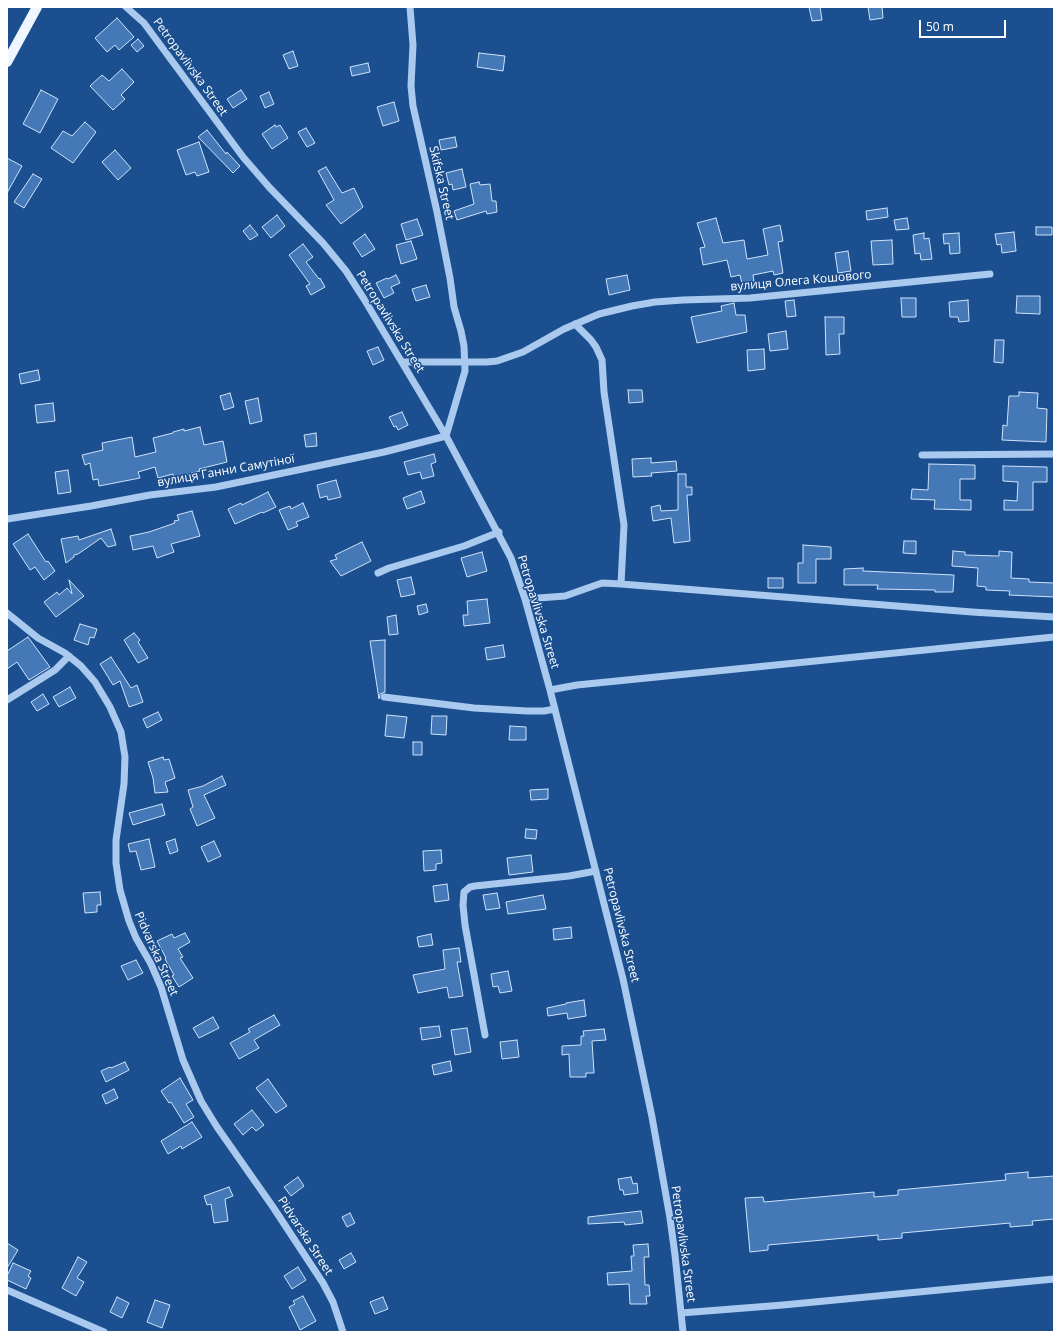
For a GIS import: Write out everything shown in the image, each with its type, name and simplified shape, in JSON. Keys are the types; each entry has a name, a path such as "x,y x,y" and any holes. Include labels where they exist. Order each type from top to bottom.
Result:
{"main road":[{"path":"7,62 37,7"}],"street":[{"name":"Petropavlivska Street","path":"126,7 144,23 243,157 269,187 338,260 403,362 446,436 511,558 525,599 550,690 623,979 652,1117 673,1238 683,1332"},
{"name":"Skifska Street","path":"410,7 413,45 411,86 413,106 437,212 454,307 462,331 465,362 465,371 446,436"},
{"name":"вулиця Олега Кошового","path":"403,362 487,362 511,357 575,324 599,314 655,302 750,298 990,274"},
{"path":"575,324 591,340 602,360 604,392 624,525 624,549 621,584"},
{"name":"вулиця Ганни Самутіної","path":"7,519 150,495 183,492 224,485 377,453 446,436"},
{"path":"922,455 1054,454"},
{"path":"378,573 389,568 464,546 498,532"},
{"path":"525,599 565,596 602,584 621,584 972,612 1054,617"},
{"name":"Pidvarska Street","path":"7,613 38,638 69,656 81,666 96,682 110,707 121,732 125,757 116,851 120,890 129,921 161,987 183,1060 201,1101 323,1283 333,1302 343,1332"},
{"path":"550,690 584,684 1054,637"},
{"path":"7,700 55,670 69,656"},
{"path":"384,697 474,708 527,712 555,709"},
{"path":"485,1035 465,925 463,905 464,892 470,887 475,886 569,876 596,871"},
{"path":"681,1313 797,1304 1054,1279"},
{"path":"7,1290 104,1332"}],"building":[{"path":"809,7 820,7 822,20 812,21"},
{"path":"868,7 882,7 883,18 870,20"},
{"path":"117,18 134,37 119,50 115,45 107,52 95,38"},
{"path":"138,39 144,46 137,52 131,45"},
{"path":"293,51 298,66 289,69 283,55"},
{"path":"479,53 505,56 503,71 477,67"},
{"path":"368,63 370,72 352,76 350,67"},
{"path":"122,69 134,82 121,95 125,99 113,110 90,86 102,75 109,81"},
{"path":"41,90 58,99 40,133 23,124"},
{"path":"241,90 247,99 233,108 227,99"},
{"path":"269,92 274,104 265,108 260,96"},
{"path":"394,102 399,121 383,126 377,107"},
{"path":"85,122 96,132 73,163 51,148 63,131 72,136"},
{"path":"275,125 276,127 280,125 288,138 272,149 262,134"},
{"path":"306,128 315,143 307,147 298,132"},
{"path":"207,130 226,154 227,152 240,166 233,173 198,137"},
{"path":"455,137 457,147 441,150 439,140"},
{"path":"199,142 209,172 197,176 195,172 186,175 177,150"},
{"path":"115,150 131,168 118,180 102,162"},
{"path":"7,158 22,166 7,193"},
{"path":"326,167 342,193 354,188 363,207 341,224 326,205 334,200 318,171"},
{"path":"462,169 466,187 453,190 452,184 449,185 446,173"},
{"path":"33,174 42,179 24,208 14,202"},
{"path":"479,182 480,185 490,184 492,201 496,201 497,212 487,214 486,211 457,220 454,211 474,204 470,184"},
{"path":"887,208 888,217 867,220 866,211"},
{"path":"277,215 285,226 271,238 262,227"},
{"path":"716,218 723,243 744,240 747,259 768,255 763,229 780,225 783,241 778,242 783,273 774,275 773,271 753,275 754,281 742,284 740,275 731,277 727,260 703,265 700,248 705,247 697,223"},
{"path":"907,218 909,229 896,230 894,220"},
{"path":"417,219 423,235 406,240 401,224"},
{"path":"250,225 258,235 250,240 243,231"},
{"path":"1036,227 1052,227 1052,235 1036,235"},
{"path":"1014,232 1016,251 1002,253 1001,244 997,245 995,234"},
{"path":"924,233 924,239 929,238 932,259 921,260 920,253 915,254 913,235"},
{"path":"959,233 960,253 950,254 949,243 944,244 943,234"},
{"path":"365,234 375,249 362,257 353,243"},
{"path":"892,240 893,264 873,265 871,241"},
{"path":"411,241 417,259 401,264 396,245"},
{"path":"303,244 313,257 306,262 319,279 320,278 325,287 311,295 306,286 310,284 289,255"},
{"path":"848,251 851,271 838,273 835,253"},
{"path":"396,275 400,283 391,287 394,293 384,298 376,283"},
{"path":"627,275 630,290 609,295 606,279"},
{"path":"426,285 430,297 416,301 412,289"},
{"path":"1017,296 1040,296 1040,314 1016,313"},
{"path":"901,298 916,298 916,317 902,317"},
{"path":"794,300 796,316 787,317 785,301"},
{"path":"968,300 969,321 959,322 958,317 950,317 949,302"},
{"path":"734,303 736,315 745,315 747,332 697,343 691,317 722,311 721,306"},
{"path":"825,317 844,317 844,334 839,334 840,354 826,355"},
{"path":"786,331 788,349 770,351 768,334"},
{"path":"995,340 1004,340 1003,363 994,362"},
{"path":"378,347 384,360 373,365 367,351"},
{"path":"764,349 765,369 748,371 747,350"},
{"path":"38,370 40,380 21,384 19,374"},
{"path":"628,390 642,390 643,402 629,403"},
{"path":"1019,392 1038,393 1037,408 1047,409 1046,442 1002,440 1003,425 1007,426 1009,396 1019,396"},
{"path":"230,393 234,407 224,410 220,396"},
{"path":"258,398 262,421 250,424 245,401"},
{"path":"53,403 55,421 37,423 35,405"},
{"path":"402,412 408,425 398,430 396,426 394,427 389,417"},
{"path":"200,427 204,445 223,441 227,462 199,469 200,471 174,478 173,474 158,478 155,467 138,472 140,478 99,486 98,479 93,480 90,463 85,465 82,455 103,450 102,443 132,437 135,457 156,452 153,438 184,429 184,431"},
{"path":"316,433 317,446 306,447 304,435"},
{"path":"434,454 436,462 431,464 434,476 422,479 420,472 408,475 404,462"},
{"path":"651,458 651,463 676,461 677,471 651,473 652,476 633,477 632,459"},
{"path":"929,464 975,465 975,479 960,479 960,500 971,500 971,510 934,509 935,500 911,499 912,489 928,490"},
{"path":"1003,466 1047,467 1047,482 1033,482 1033,510 1004,510 1004,500 1017,501 1018,482 1003,481"},
{"path":"68,470 71,492 58,494 55,472"},
{"path":"678,474 686,474 686,487 692,487 692,495 687,495 690,541 674,543 671,518 653,521 651,507 660,505 661,511 678,510"},
{"path":"336,480 341,497 328,500 327,496 320,498 317,485"},
{"path":"421,491 425,503 407,509 403,498"},
{"path":"268,492 276,507 235,524 228,509 241,503 242,505"},
{"path":"303,503 309,517 296,522 298,526 288,530 279,510 290,506 291,509"},
{"path":"192,511 200,536 171,544 174,552 157,558 153,546 133,550 130,536 149,532 175,523 174,521 179,520 177,515"},
{"path":"111,529 116,545 108,547 101,538 78,554 74,555 74,557 66,563 61,539 78,536 79,540"},
{"path":"28,534 46,562 48,561 55,571 44,580 35,567 30,570 13,544"},
{"path":"904,541 916,541 916,554 903,553"},
{"path":"362,542 371,561 341,576 330,561 337,559 335,555"},
{"path":"803,545 831,547 831,559 816,559 816,583 798,583 798,563 803,563"},
{"path":"953,551 965,552 965,555 999,556 999,551 1012,552 1011,578 1029,579 1029,582 1054,583 1054,597 1009,595 1010,591 986,590 986,587 977,586 978,568 952,566"},
{"path":"482,552 487,571 467,577 461,558"},
{"path":"863,568 863,571 954,575 953,592 935,592 935,590 877,589 878,585 844,585 844,569"},
{"path":"411,577 415,594 401,597 397,580"},
{"path":"768,578 783,578 783,588 768,588"},
{"path":"69,580 84,596 56,617 44,602 57,592 59,595 67,588 72,594"},
{"path":"487,599 490,623 464,626 463,615 468,615 467,601"},
{"path":"426,604 428,612 419,615 417,606"},
{"path":"396,615 398,634 389,635 387,617"},
{"path":"80,624 97,629 94,638 90,637 88,645 74,640"},
{"path":"134,633 140,640 138,642 148,658 138,663 124,640"},
{"path":"28,637 50,667 29,680 17,662 7,669 7,651"},
{"path":"385,640 385,692 380,694 379,699 370,641"},
{"path":"503,645 505,657 487,660 485,648"},
{"path":"111,657 131,688 137,685 143,702 129,707 120,681 113,685 100,664"},
{"path":"70,687 76,698 59,707 53,697"},
{"path":"43,694 49,704 37,711 31,702"},
{"path":"158,712 162,720 147,728 143,719"},
{"path":"387,715 407,717 404,738 385,736"},
{"path":"432,716 447,716 446,735 431,734"},
{"path":"510,726 526,727 526,740 509,740"},
{"path":"413,742 422,742 422,755 413,755"},
{"path":"163,757 164,760 169,759 175,778 165,782 168,792 155,793 153,778 148,762"},
{"path":"222,776 226,785 204,795 215,818 197,826 190,809 193,807 188,790 203,786"},
{"path":"548,789 548,799 531,800 530,790"},
{"path":"162,804 165,815 133,825 129,813"},
{"path":"526,829 537,830 536,839 525,838"},
{"path":"149,839 155,867 141,870 136,851 130,852 128,844"},
{"path":"175,839 178,851 170,854 166,842"},
{"path":"214,841 221,856 208,862 201,847"},
{"path":"441,850 442,863 436,864 436,870 424,871 423,851"},
{"path":"531,855 533,872 509,875 507,858"},
{"path":"447,884 449,900 435,902 433,886"},
{"path":"100,892 101,905 97,905 97,912 85,913 83,893"},
{"path":"497,893 500,908 486,910 483,895"},
{"path":"543,895 546,909 508,914 506,902"},
{"path":"571,927 572,938 554,940 553,929"},
{"path":"185,933 190,942 178,949 183,957 180,958 193,978 179,987 172,976 174,975 157,941 172,934 174,938"},
{"path":"431,934 433,945 419,947 417,937"},
{"path":"459,948 461,962 457,962 463,996 449,998 447,987 418,993 413,975 445,969 443,950"},
{"path":"136,960 143,973 128,980 121,966"},
{"path":"508,971 512,991 500,993 498,986 493,987 491,974"},
{"path":"584,1000 586,1016 568,1019 567,1013 548,1016 547,1008"},
{"path":"274,1015 280,1025 254,1040 259,1048 239,1059 230,1043 250,1032 248,1029"},
{"path":"213,1017 219,1028 199,1038 193,1028"},
{"path":"439,1026 441,1037 422,1040 420,1028"},
{"path":"467,1028 471,1052 455,1055 451,1030"},
{"path":"604,1029 606,1040 592,1041 594,1073 586,1073 586,1077 570,1077 569,1054 562,1055 562,1046 581,1045 581,1036 584,1036 583,1031"},
{"path":"517,1040 519,1057 502,1059 500,1042"},
{"path":"450,1061 452,1071 434,1075 432,1065"},
{"path":"125,1062 129,1070 106,1082 101,1071"},
{"path":"180,1078 193,1100 186,1104 194,1117 184,1123 171,1102 169,1103 161,1091"},
{"path":"268,1079 287,1106 276,1113 256,1088"},
{"path":"114,1089 118,1098 106,1104 102,1095"},
{"path":"252,1110 264,1125 256,1131 252,1127 243,1135 234,1124"},
{"path":"192,1122 202,1137 182,1149 181,1146 168,1154 161,1141"},
{"path":"1028,1172 1028,1178 1054,1176 1054,1219 1032,1221 1033,1225 1010,1227 1010,1223 902,1233 902,1238 878,1240 878,1235 768,1245 768,1250 750,1252 745,1198 763,1197 764,1202 874,1192 874,1197 898,1195 898,1190 1006,1180 1005,1174"},
{"path":"298,1177 304,1186 291,1196 284,1187"},
{"path":"631,1177 633,1184 637,1183 638,1193 624,1195 623,1190 620,1190 618,1179"},
{"path":"229,1187 233,1196 225,1199 228,1221 214,1223 211,1204 207,1205 204,1196"},
{"path":"641,1211 643,1223 625,1225 624,1222 588,1224 588,1217"},
{"path":"350,1213 355,1223 347,1227 342,1217"},
{"path":"7,1243 18,1250 7,1268"},
{"path":"648,1244 649,1257 644,1257 645,1285 649,1285 650,1296 646,1296 647,1304 630,1304 629,1284 608,1285 607,1273 632,1271 631,1256 634,1256 633,1245"},
{"path":"351,1253 356,1262 344,1269 339,1260"},
{"path":"78,1257 87,1262 77,1278 84,1282 76,1296 62,1288"},
{"path":"13,1263 31,1271 28,1276 31,1278 26,1289 7,1280 7,1276"},
{"path":"298,1267 306,1280 292,1289 284,1276"},
{"path":"303,1296 316,1321 300,1330 289,1307 295,1304 293,1301"},
{"path":"117,1297 129,1303 122,1318 110,1312"},
{"path":"383,1297 388,1309 375,1314 370,1302"},
{"path":"155,1300 170,1305 162,1328 147,1322"}]}
